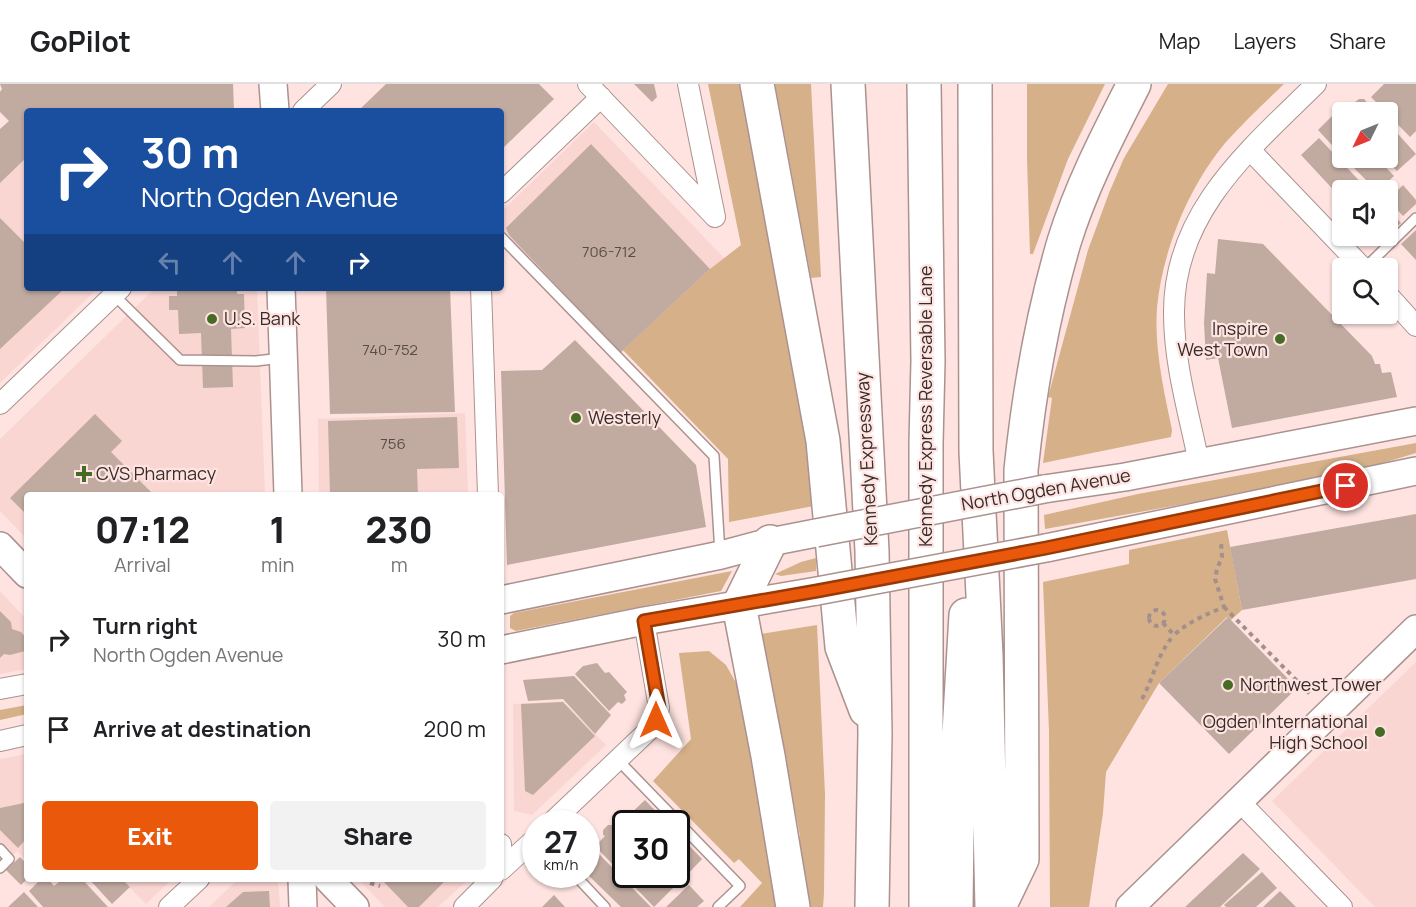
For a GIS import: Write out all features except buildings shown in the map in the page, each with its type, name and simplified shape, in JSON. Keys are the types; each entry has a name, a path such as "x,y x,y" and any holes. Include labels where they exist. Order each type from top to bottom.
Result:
{"highway":[{"path":"757,84 823,441 842,647 875,734"},
{"name":"Kennedy Expressway","path":"848,84 872,551 875,734 872,907"},
{"path":"903,84 912,366 926,443"},
{"name":"Kennedy Express Reversable Lane","path":"924,84 928,361 926,907"},
{"path":"975,84 976,451 986,656 992,907"},
{"path":"999,907 1022,859 1021,470 1027,408 1041,330 1065,241 1098,155 1134,84"},
{"path":"956,907 958,750 976,451"},
{"path":"770,542 739,605 768,756 793,907"}],"main road":[{"path":"273,84 275,108"},
{"path":"281,291 288,492"},
{"name":"North Ogden Avenue","path":"504,599 816,533 1416,421"},
{"path":"504,649 644,621 1046,548 1416,471"},
{"path":"0,546 24,571"},
{"path":"1140,904 1416,629"},
{"path":"302,882 303,907"},
{"path":"331,882 355,907"}],"street":[{"path":"306,108 331,84"},
{"path":"504,190 594,91 715,217 688,84"},
{"path":"1200,463 1176,347 1174,313 1179,268 1201,212 1221,182 1316,84"},
{"path":"1250,150 1354,258"},
{"path":"0,404 117,291"},
{"path":"481,291 488,492"},
{"path":"1398,306 1416,326"},
{"path":"565,810 649,730 656,720 659,708 644,621"},
{"path":"0,689 24,685"},
{"path":"0,741 24,736"},
{"path":"1240,802 1342,907"},
{"path":"504,867 522,851"},
{"path":"170,907 196,882"},
{"path":"464,907 489,882"}],"lane":[{"path":"1374,258 1416,218"},
{"path":"504,240 714,456 721,555"},
{"path":"117,291 180,360 256,361 283,358"},
{"path":"618,760 740,886 718,907"},
{"path":"0,849 9,859 0,868"},
{"path":"587,888 605,907"}],"path":[{"path":"1221,542 1222,557 1215,579 1224,607 1311,695"},
{"path":"1142,699 1151,682 1155,664 1174,635 1201,616 1224,607"},
{"path":"1163,623 1156,626 1151,624 1150,614 1156,610 1161,611 1164,615 1163,623 1174,635"},
{"path":"370,884 380,886"}],"shaded area":[{"path":"708,84 739,84 804,415 819,505 729,522 728,459 623,350 710,269 741,245"},
{"path":"775,84 811,84 821,277 811,278"},
{"path":"1027,84 1105,84 1068,159 1033,254 1030,254"},
{"path":"1168,84 1284,84 1226,142 1213,159 1189,199 1171,242 1160,286 1156,323 1158,354 1172,430 1171,437 1043,463 1052,398 1048,397 1088,250 1124,158"},
{"path":"594,122 724,258 618,357 504,240 504,209"},
{"path":"24,160 24,291 95,291 0,383 0,183"},
{"path":"152,291 257,291 265,492 24,492 24,536 0,511 0,439"},
{"path":"465,413 468,492 319,492 318,419"},
{"path":"1416,443 1416,453 1340,476 1045,529 1044,515 1138,494"},
{"path":"1227,530 1242,610 1231,620 1227,617 1159,683 1106,772 1103,813 1089,907 1050,907 1049,731 1043,582 1129,564 1129,550"},
{"path":"816,558 816,571 781,576 775,574 801,562"},
{"path":"732,571 721,591 516,631 510,628 510,616 514,613"},
{"path":"0,591 24,617 24,670 0,674"},
{"path":"817,625 825,794 824,893 823,907 809,907 797,838 800,836 761,634"},
{"path":"709,651 726,665 740,690 781,907 740,907 762,883 739,859 734,863 690,818 690,810 682,810 653,781 691,739 679,653"},
{"name":"Ogden International High School","path":"1416,662 1416,907 1375,907 1272,801"},
{"path":"563,701 606,745 537,810 522,810 522,813 514,811 513,704"},
{"path":"24,706 24,715 0,720 0,710"},
{"path":"24,755 24,858 17,851 9,859 0,849 0,759"},
{"path":"124,882 169,882 146,904"},
{"path":"278,882 280,907 209,907 234,883"},
{"path":"361,882 466,882 438,907 385,907"}],"place":[{"name":"U.S. Bank","path":"212,319"},
{"name":"Inspire West Town","path":"1280,339"},
{"name":"Westerly","path":"576,418"},
{"name":"CVS Pharmacy","path":"84,474"},
{"name":"Northwest Tower","path":"1228,685"},
{"name":"Ogden International High School","path":"1380,732"}],"route":[{"path":"656,720 659,708 644,621 1046,548 1346,486"}]}
